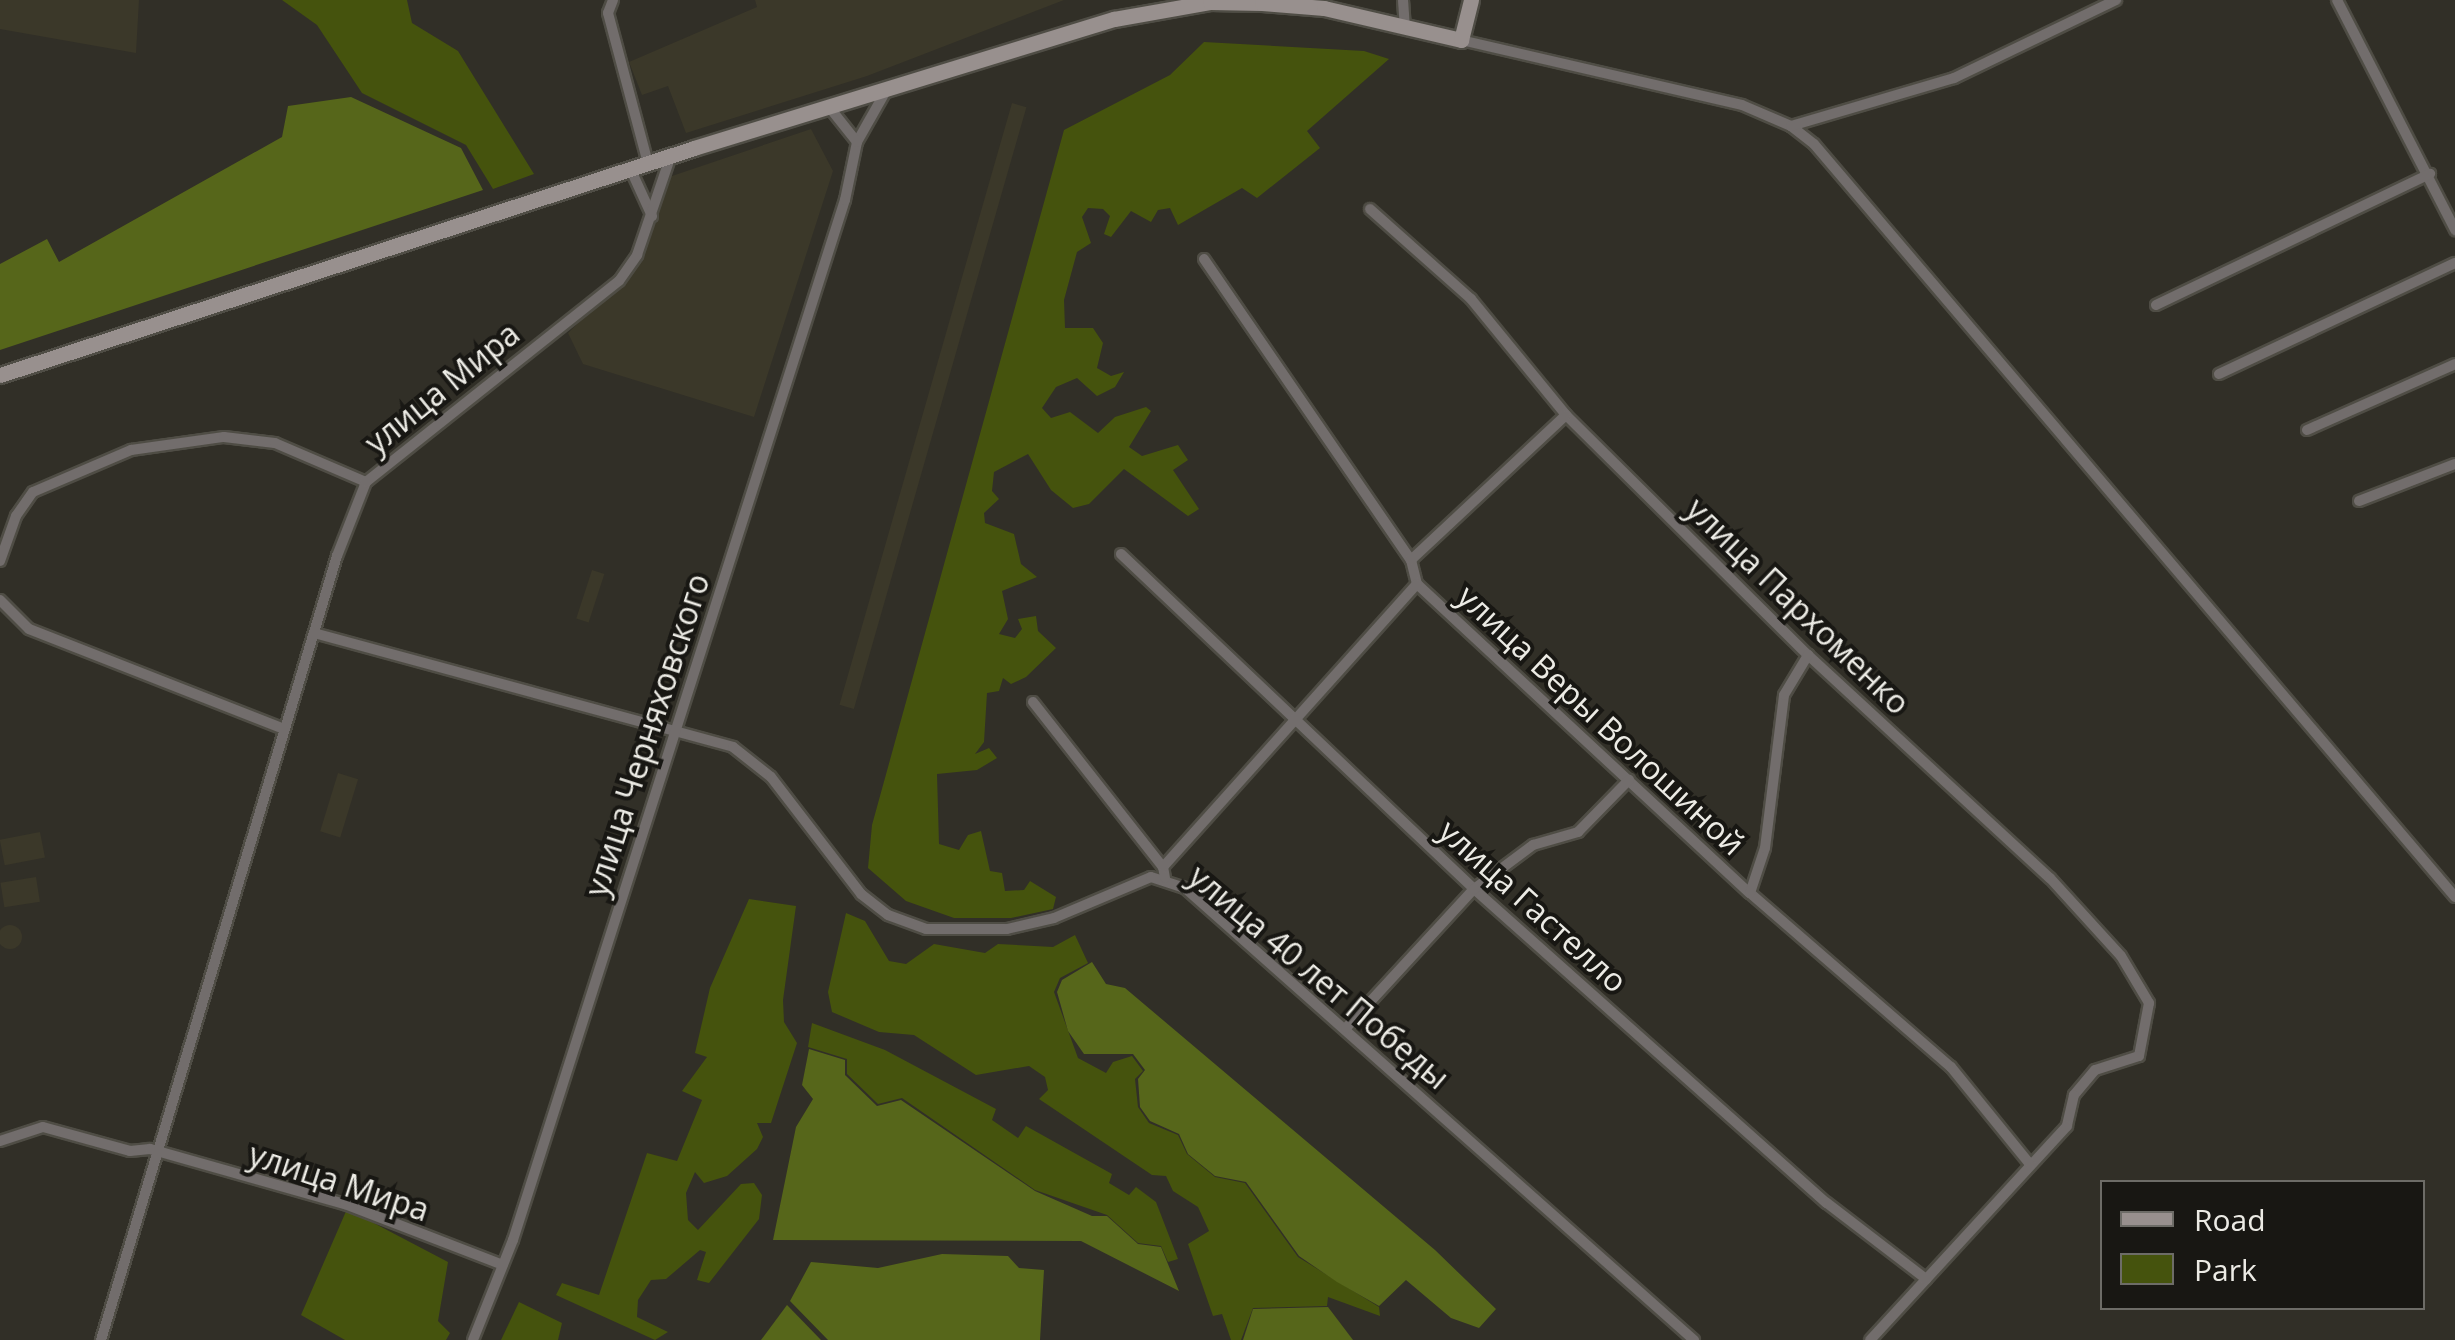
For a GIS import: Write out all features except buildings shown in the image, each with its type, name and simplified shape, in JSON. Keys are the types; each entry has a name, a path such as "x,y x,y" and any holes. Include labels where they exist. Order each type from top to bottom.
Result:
{"main road":[{"path":"0,375 630,168 1037,40 1210,2 1324,8 1461,40 1469,6"}],"street":[{"path":"613,0 608,13 648,163"},
{"path":"1403,0 1405,28"},
{"path":"1790,126 1954,78 2116,0"},
{"path":"2337,0 2357,50 2385,86 2455,230"},
{"path":"1461,40 1742,105 1790,126 1832,165 2455,897"},
{"name":"улица Черняховского","path":"473,1340 504,1265 676,732 845,200 857,142 887,89"},
{"path":"830,108 857,142"},
{"name":"улица Мира","path":"101,1340 284,729 366,482 618,282 652,216 671,156"},
{"path":"630,168 652,216"},
{"path":"2156,305 2430,174"},
{"name":"улица Пархоменко","path":"1370,209 1471,299 1566,415 1808,655 2050,878 2121,956 2149,1004 2139,1056 2095,1070 2074,1095 2067,1126 2029,1164"},
{"name":"улица Веры Волошиной","path":"1204,259 1411,560 1418,584 1750,893 1951,1067 2029,1164"},
{"path":"2219,374 2455,263"},
{"path":"2307,430 2455,364"},
{"path":"1411,560 1566,415"},
{"path":"0,561 16,516 33,492 132,450 224,437 275,443 366,482"},
{"path":"2359,501 2455,464"},
{"name":"улица Гастелло","path":"1121,554 1474,888 1827,1203 1926,1279"},
{"path":"1033,702 1164,872 1418,584"},
{"path":"0,600 29,630 284,729"},
{"path":"314,633 676,732"},
{"path":"1750,893 1765,848 1784,695 1808,655"},
{"name":"улица 40 лет Победы","path":"676,732 732,747 758,767 861,894 888,915 926,929 1007,930 1054,918 1128,883 1164,872 1346,1028 1694,1340"},
{"path":"1346,1028 1474,888 1533,845 1578,832 1629,780"},
{"path":"0,1141 43,1127 130,1152 158,1151"},
{"name":"улица Мира","path":"158,1151 345,1204 504,1265"},
{"path":"1870,1340 2029,1164"}],"shaded area":[{"path":"0,0 139,0 136,53 0,29"},
{"path":"755,0 1064,0 867,76 686,133 668,86 642,95 629,62 757,7"},
{"path":"1012,103 1026,107 854,709 839,705"},
{"path":"811,129 833,171 754,417 583,364 568,333 643,259 666,178"},
{"path":"592,570 604,574 589,623 576,619"},
{"path":"338,773 358,779 340,837 320,831"},
{"path":"40,832 45,858 5,865 0,840"},
{"path":"36,877 40,902 4,907 0,883"},
{"path":"15,926 21,932 19,946 1,946 1,928"}],"green space":[{"path":"282,0 407,0 412,23 458,51 534,174 493,189 466,145 362,93 317,25"},
{"path":"1204,42 1364,51 1389,59 1307,131 1320,148 1257,198 1242,188 1178,225 1170,208 1158,210 1151,222 1131,211 1111,237 1104,234 1110,216 1103,209 1088,208 1082,217 1091,243 1077,252 1064,300 1065,328 1093,328 1103,343 1097,368 1111,376 1124,372 1115,387 1097,396 1077,378 1056,387 1042,408 1051,418 1070,412 1098,433 1115,417 1146,407 1151,411 1129,447 1142,456 1178,445 1188,460 1173,470 1199,509 1188,516 1124,469 1089,504 1073,508 1051,490 1028,454 994,472 992,491 999,499 984,513 985,523 1014,534 1021,564 1037,577 1002,591 1008,619 999,634 1015,638 1022,629 1018,619 1036,616 1038,631 1056,648 1026,677 1011,684 1003,678 999,691 987,693 984,742 975,754 989,748 997,758 977,770 937,774 939,844 959,850 968,835 981,831 990,871 1002,873 1005,891 1024,890 1030,881 1056,897 1053,909 1011,918 954,918 906,901 868,868 872,825 1064,130 1170,75"},
{"path":"351,97 461,148 483,190 0,350 0,264 47,239 59,262 282,137 288,106"},
{"path":"749,899 796,906 783,1000 784,1022 797,1043 771,1123 757,1123 763,1137 757,1149 727,1176 704,1183 695,1172 686,1193 688,1220 698,1230 741,1184 754,1183 762,1195 759,1219 709,1283 697,1280 706,1252 700,1250 666,1279 651,1280 638,1300 637,1317 668,1332 655,1340 556,1295 562,1283 599,1295 647,1153 677,1161 702,1100 682,1091 707,1057 695,1053 710,988"},
{"path":"846,913 865,921 889,961 906,964 934,944 985,953 998,944 1053,947 1075,935 1088,963 1060,978 1054,992 1078,1058 1106,1073 1113,1062 1132,1056 1143,1071 1135,1079 1138,1107 1149,1123 1178,1135 1187,1154 1215,1177 1245,1183 1298,1257 1379,1307 1380,1316 1328,1297 1327,1306 1253,1308 1241,1340 1231,1340 1222,1314 1213,1316 1188,1244 1209,1231 1198,1207 1173,1191 1166,1176 1152,1175 1039,1099 1048,1090 1045,1077 1029,1066 976,1075 914,1035 879,1032 832,1012 828,992"},
{"path":"1092,962 1106,984 1125,988 1435,1250 1496,1309 1479,1328 1451,1318 1406,1280 1379,1306 1337,1282 1299,1256 1246,1182 1215,1176 1188,1154 1179,1134 1150,1121 1140,1107 1138,1079 1145,1070 1133,1054 1084,1054 1068,1031 1057,992 1062,980"},
{"path":"812,1023 885,1050 996,1109 992,1120 1018,1138 1026,1126 1112,1174 1109,1183 1129,1195 1136,1187 1156,1202 1178,1259 1168,1262 1161,1246 1138,1243 1107,1215 1035,1190 902,1098 878,1104 847,1074 847,1059 808,1047"},
{"path":"809,1049 845,1060 845,1075 877,1106 901,1100 1035,1191 1092,1216 1107,1216 1138,1244 1161,1247 1179,1291 1081,1241 773,1240 796,1127 813,1099 802,1085"},
{"path":"347,1209 448,1262 438,1321 450,1333 446,1340 345,1340 301,1315"},
{"path":"942,1254 1008,1256 1019,1268 1044,1270 1040,1340 828,1340 790,1301 811,1262 878,1268"},
{"path":"519,1302 562,1323 558,1340 501,1340"},
{"path":"787,1305 821,1340 761,1340"},
{"path":"1328,1307 1353,1340 1243,1340 1253,1309"}]}
